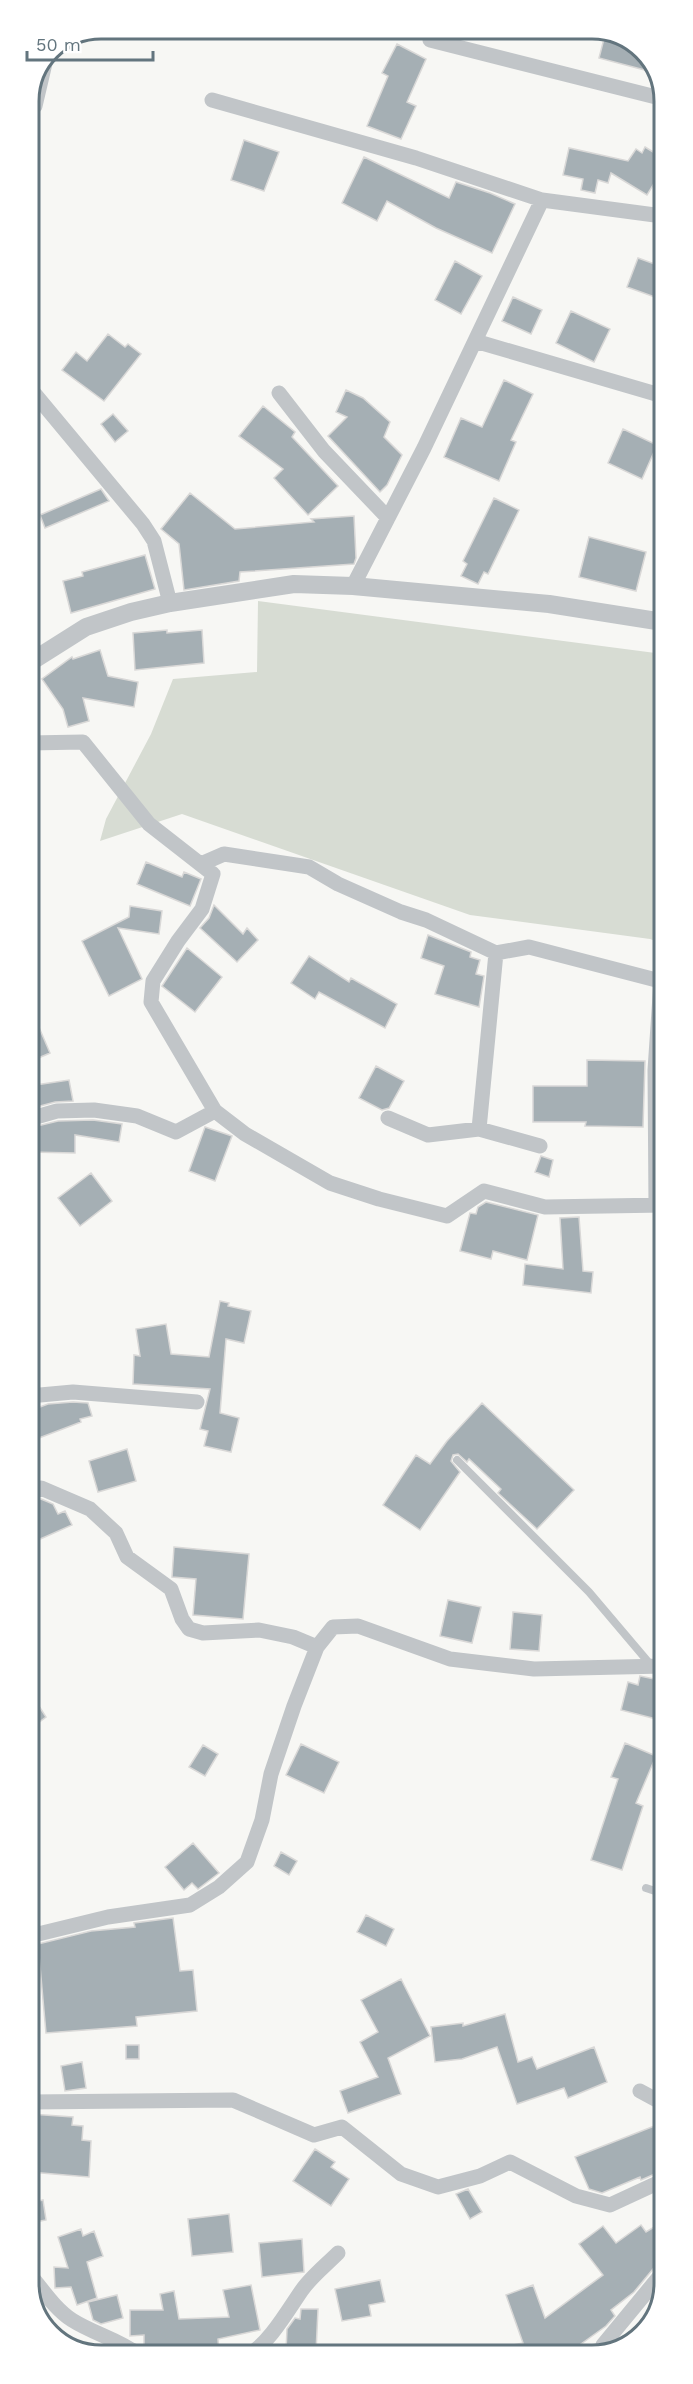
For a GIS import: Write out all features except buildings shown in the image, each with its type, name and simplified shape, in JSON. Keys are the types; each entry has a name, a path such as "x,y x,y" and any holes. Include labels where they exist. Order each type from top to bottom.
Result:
{"street":[{"path":"430,40 654,96"},
{"path":"212,100 416,158 542,200 654,212"},
{"path":"353,586 475,341 542,200"},
{"path":"475,341 654,393"},
{"path":"279,393 324,450 388,518"},
{"path":"39,399 143,524 154,542 170,603"},
{"path":"39,657 87,627 131,612 170,603 294,584 353,586 549,604 654,621"},
{"path":"39,743 83,742 149,824 213,874 202,909 178,941 153,981 151,1002 215,1112 254,1140 330,1183 379,1199 447,1216 484,1191 545,1207 654,1206"},
{"path":"201,864 224,854 309,867 338,884 401,912 426,920 496,953 529,947 654,979"},
{"path":"479,1129 496,953"},
{"path":"39,1116 57,1111 94,1110 137,1116 176,1132 215,1112"},
{"path":"388,1118 428,1135 479,1129 540,1146"},
{"path":"39,1395 74,1392 197,1402"},
{"path":"39,1489 90,1509 116,1533 127,1557 171,1589 182,1619 189,1629 203,1634 259,1630 293,1637 317,1647"},
{"path":"39,1934 108,1917 190,1905 219,1887 247,1862 262,1820 271,1774 317,1647 333,1627 358,1626 450,1659 534,1669 654,1665"},
{"path":"640,2091 654,2098"},
{"path":"39,2102 233,2100 314,2135 342,2127 401,2174 438,2187 480,2176 510,2162 576,2196 610,2205 654,2185"},
{"path":"262,2345 277,2323 291,2309 302,2289 338,2253"},
{"path":"604,2344 654,2283"},
{"path":"39,2285 58,2309 71,2320 127,2345"}],"lane":[{"path":"457,1460 590,1592 654,1662"},
{"path":"646,1888 654,1891"}],"shaded area":[{"path":"258,601 654,653 654,940 470,915 182,814 100,841 106,819 151,734 173,679 257,672"}]}
